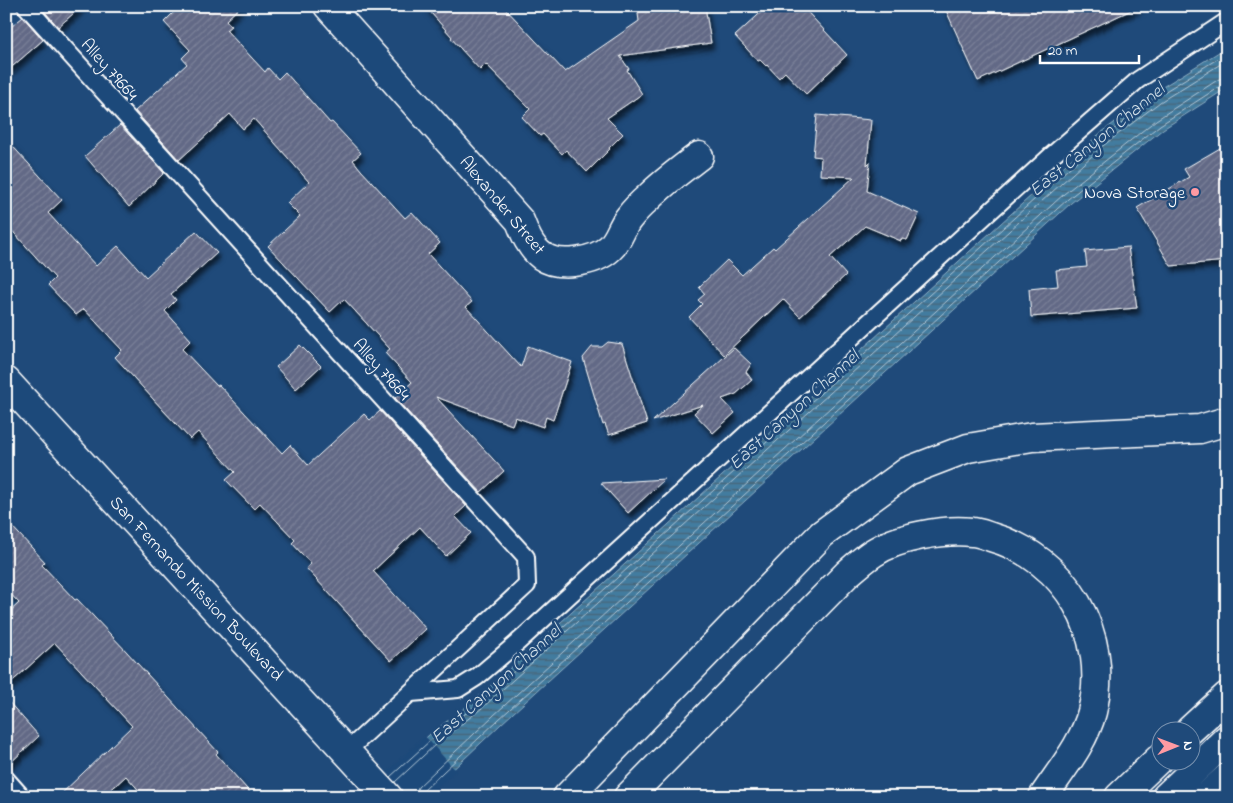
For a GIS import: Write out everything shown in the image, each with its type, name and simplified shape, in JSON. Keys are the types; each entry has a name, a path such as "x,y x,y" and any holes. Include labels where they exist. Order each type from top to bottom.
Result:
{"main road":[{"name":"Alexander Street","path":"328,6 520,221 527,239 542,256 554,260 576,262 596,258 610,248 620,237 627,220 649,196 699,156"},
{"name":"San Fernando Mission Boulevard","path":"6,381 381,789"},
{"path":"567,797 822,534 908,471 968,448 1032,437 1200,429 1227,421"},
{"path":"628,797 846,574 874,552 909,538 941,532 973,532 1010,542 1038,558 1061,580 1078,605 1090,631 1095,659 1095,689 1092,712 1079,743 1043,797"},
{"path":"1200,721 1227,696"},
{"path":"1166,797 1227,739"},
{"path":"1119,797 1150,768"},
{"path":"1206,797 1227,778"}],"lane":[{"name":"Alley 79664","path":"26,6 526,557 527,585 348,751"},
{"path":"411,693 458,689 477,677 517,643 1066,142 1138,80 1227,21"},
{"path":"6,779 22,797"}],"water":[{"name":"East Canyon Channel","path":"1227,47 1227,88 1163,129 1071,203 501,724 424,797 362,797 429,735 475,700 1097,136 1153,93"}],"pier":[{"path":"425,736 456,771 427,797 360,797"}],"building":[{"path":"40,6 82,6 58,27"},
{"path":"180,6 241,6 226,20 231,26 226,30 265,72 268,68 278,79 285,72 330,123 332,122 361,153 353,160 361,170 405,218 412,212 440,243 428,254 472,302 466,307 521,367 528,346 572,362 553,420 546,417 543,427 515,417 512,425 436,397 504,471 481,492 395,398 412,382 385,353 390,349 344,299 330,312 268,246 300,216 287,203 309,182 254,119 243,129 230,114 179,160 135,111 187,64 182,58 190,50 164,22"},
{"path":"425,6 503,6 565,72 639,21 637,6 705,6 711,43 620,56 642,94 607,118 623,134 587,172 566,150 562,154 543,134 540,136 522,117 530,109 486,64 480,70"},
{"path":"768,6 802,6 847,55 806,94 785,72 779,78 767,65 760,60 758,61 735,36"},
{"path":"944,6 1140,6 978,81"},
{"path":"23,17 43,40 6,72 6,31"},
{"path":"817,115 871,120 867,191 919,214 907,240 902,239 901,241 865,226 830,257 846,275 800,317 783,299 724,355 689,317 702,304 698,300 705,294 699,287 727,260 742,275 773,247 775,249 854,177 820,175 821,157 813,156"},
{"path":"120,125 164,173 129,207 85,156"},
{"path":"6,139 62,200 48,213 96,266 118,246 146,277 196,231 217,253 171,294 176,300 165,311 191,340 182,349 217,386 219,385 282,453 290,445 308,465 364,414 370,420 380,411 466,506 455,516 471,533 446,556 420,527 373,571 426,629 391,661 306,568 311,564 292,543 295,540 260,503 254,509 226,480 235,472 198,432 190,439 163,410 115,357 122,350 84,309 76,315 48,285 55,278 6,224"},
{"name":"Nova Storage","path":"1227,144 1227,261 1171,266 1137,208 1189,177 1184,169"},
{"path":"1128,247 1137,308 1031,317 1029,289 1058,286 1056,270 1087,267 1085,251"},
{"path":"608,342 622,344 647,423 609,435 605,424 603,425 583,358 592,347 602,347"},
{"path":"300,345 321,366 296,389 276,367"},
{"path":"734,348 751,364 746,372 752,380 736,394 722,399 735,413 713,433 694,413 703,405 653,421"},
{"path":"665,479 628,513 601,483"},
{"path":"6,520 45,562 42,565 127,652 218,752 216,754 254,797 145,797 126,776 103,797 58,797 132,726 55,643 6,687 6,615 19,603 6,589"},
{"path":"6,699 39,736 6,767"}],"place":[{"name":"Nova Storage","path":"1195,192"}]}
